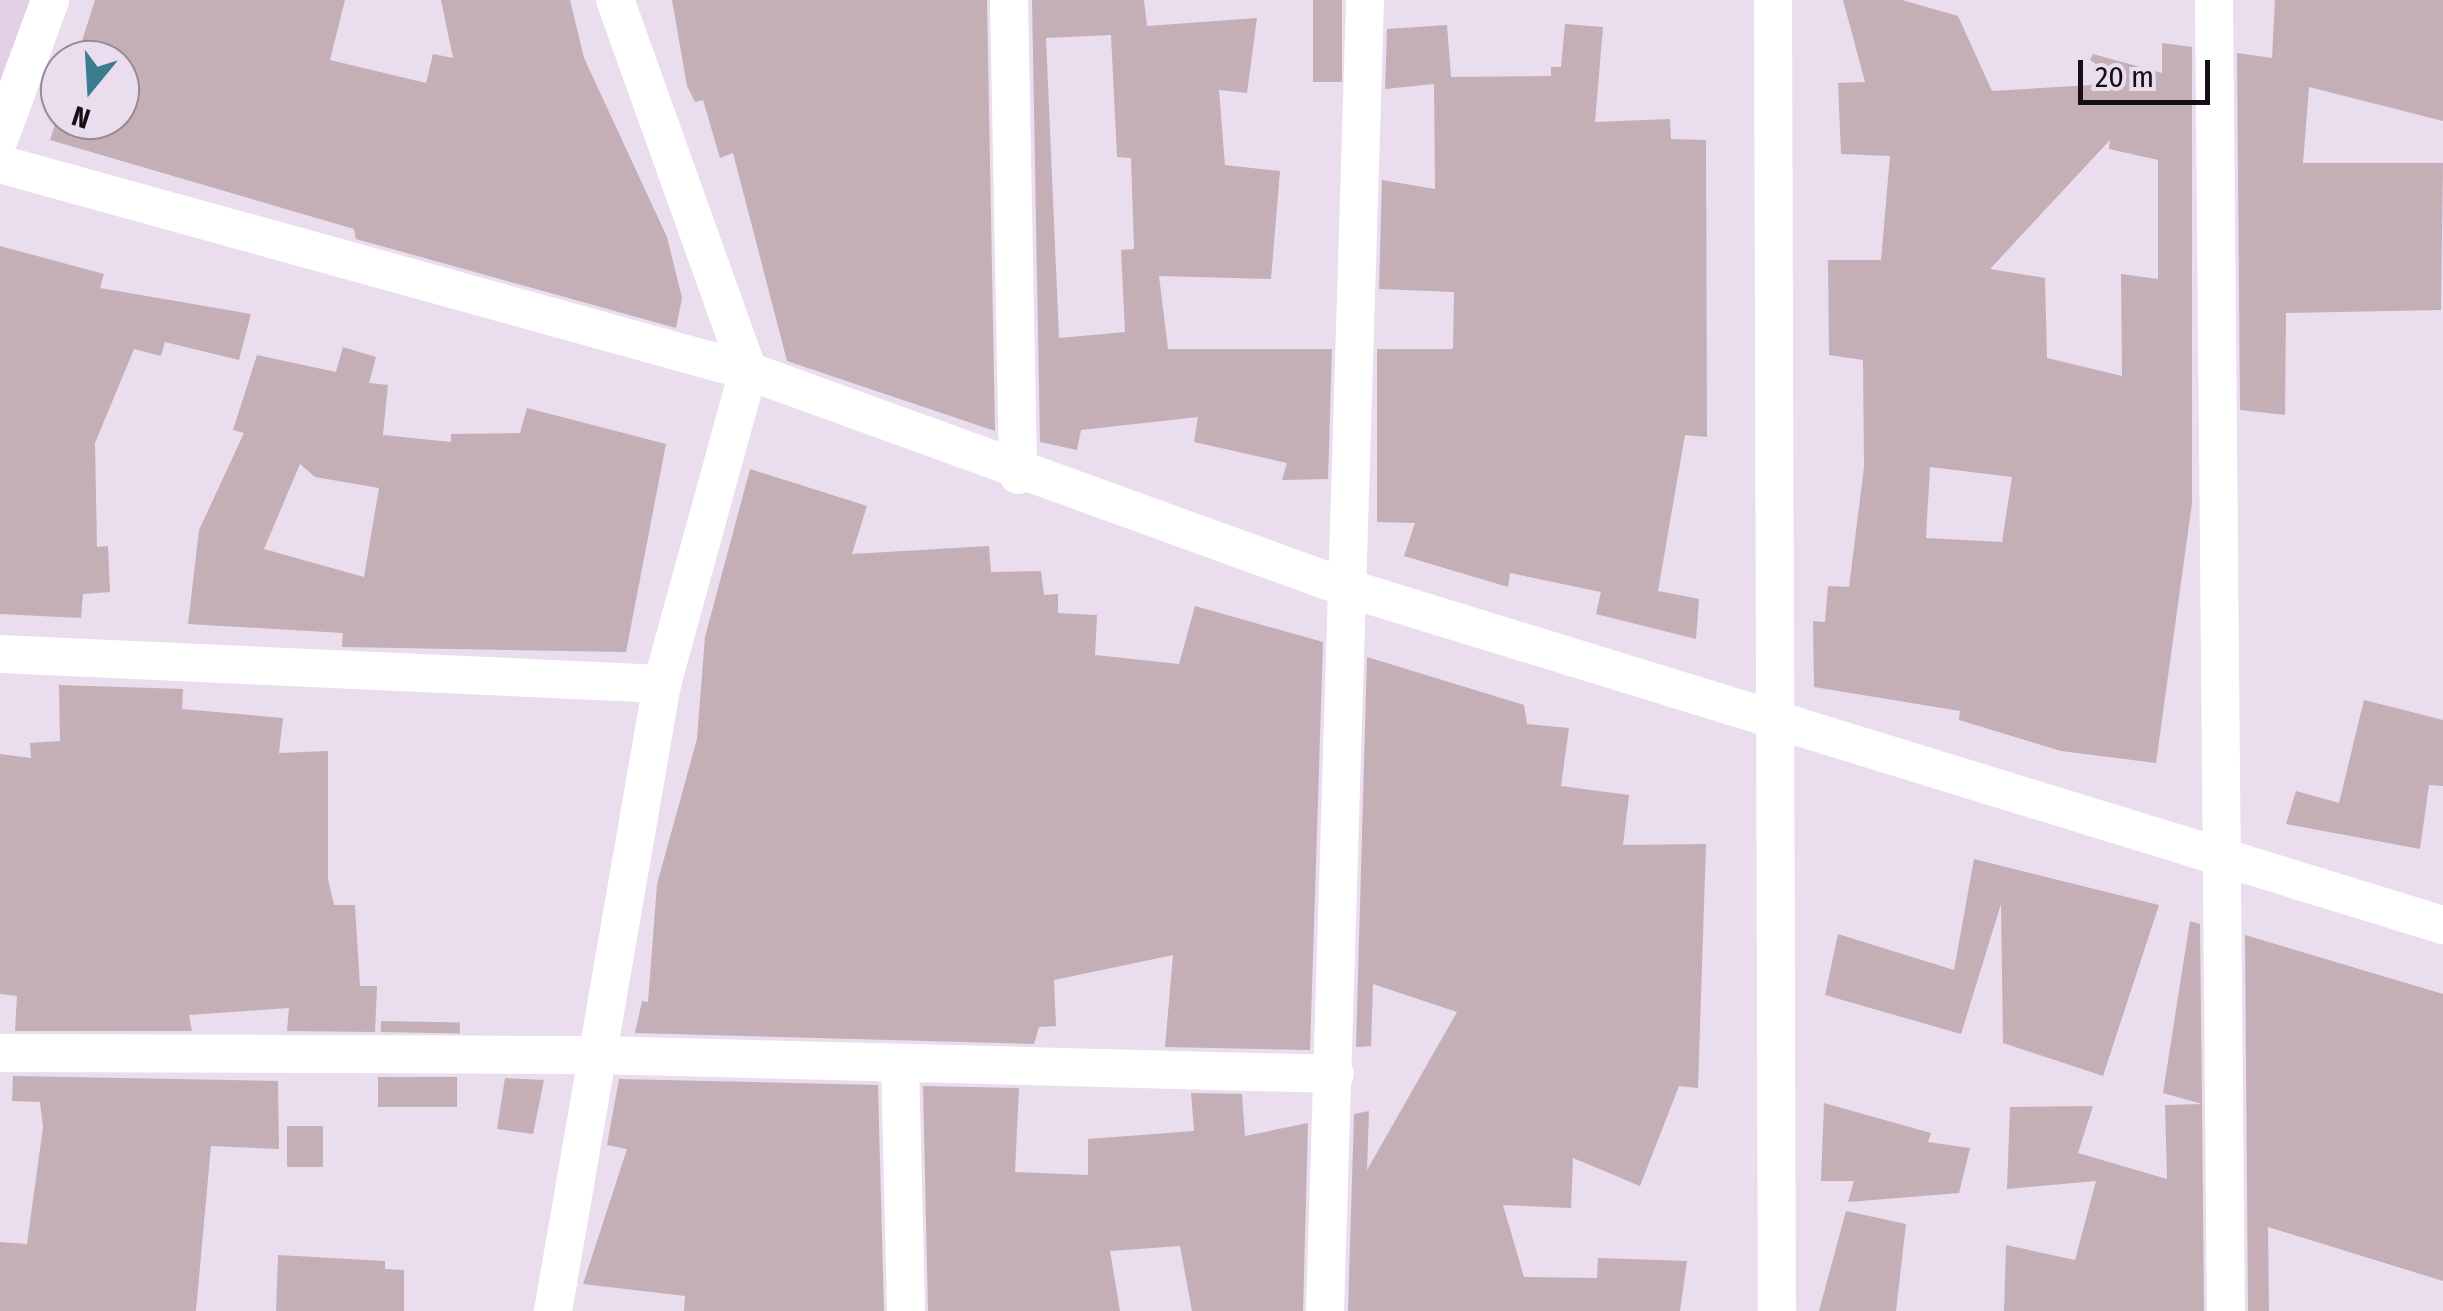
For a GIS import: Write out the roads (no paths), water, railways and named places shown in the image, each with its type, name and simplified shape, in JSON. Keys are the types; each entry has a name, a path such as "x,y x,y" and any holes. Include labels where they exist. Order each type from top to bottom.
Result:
{"street":[{"path":"0,137 50,0"},
{"path":"553,1311 662,684 748,371 616,0"},
{"path":"1009,0 1018,474"},
{"path":"1325,1311 1365,0"},
{"path":"1773,0 1777,1311"},
{"path":"2214,0 2226,1311"},
{"path":"0,164 748,371 1018,474 1350,589 1778,716 2443,925"},
{"path":"0,654 662,684"},
{"path":"0,1053 599,1055 1335,1074"},
{"path":"900,1063 906,1311"}]}
